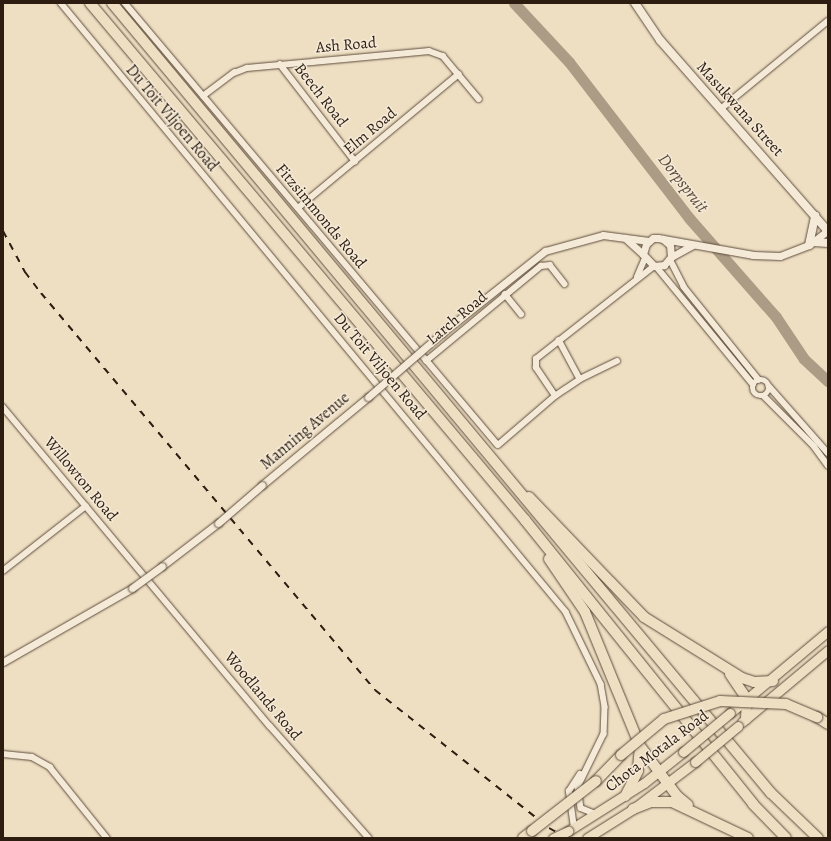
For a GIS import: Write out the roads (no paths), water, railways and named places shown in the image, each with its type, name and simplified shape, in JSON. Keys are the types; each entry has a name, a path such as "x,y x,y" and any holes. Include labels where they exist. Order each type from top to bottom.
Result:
{"highway":[{"path":"90,3 525,520 753,804 786,838"},
{"path":"112,3 771,793 818,838"},
{"path":"513,484 540,505 644,617 748,680 773,680"},
{"path":"525,520 585,612 640,746 661,771 682,801 748,838"},
{"path":"718,663 734,676 747,699 742,722"},
{"path":"522,838 596,782 621,755 664,720 720,701 786,704 817,717 828,724"},
{"path":"625,796 638,771 640,746"},
{"path":"633,809 652,802 672,802 718,822"}],"main road":[{"name":"Masukwana Street","path":"635,3 660,40 722,108 814,216 828,230"},
{"path":"814,216 811,243 828,243"},
{"name":"Chota Motala Road","path":"553,838 598,814 661,771 747,699 773,680 828,631"},
{"name":"Chota Motala Road","path":"589,837 669,784 742,722 771,700 828,650"}],"street":[{"name":"Du Toit Viljoen Road","path":"60,3 566,612 601,684 607,720 599,746 582,773 570,786 571,829"},
{"name":"Fitzsimmonds Road","path":"125,3 498,445 555,396"},
{"path":"722,108 828,21"},
{"name":"Ash Road","path":"203,96 241,69 280,64 429,51 443,56 479,99"},
{"name":"Beech Road","path":"280,64 355,161"},
{"name":"Elm Road","path":"298,208 459,74"},
{"path":"637,277 649,241 663,239 728,251 780,256 811,243 828,230"},
{"name":"Manning Avenue","path":"3,662 132,588 162,566 218,523 368,398 442,333 545,251 588,237 625,238 649,241"},
{"path":"625,238 655,266 753,384 754,393 764,396 814,446 828,465"},
{"path":"663,239 670,244 671,258 684,288 759,380 769,386 828,453"},
{"path":"617,362 580,379 555,396 535,364 559,340 637,277 696,245"},
{"name":"Larch Road","path":"426,361 505,294 545,265 550,265 565,284"},
{"name":"Larch Road","path":"505,294 521,314"},
{"path":"559,340 580,379"},
{"path":"753,384 759,380"},
{"path":"764,396 769,386"},
{"name":"Willowton Road","path":"3,407 138,569"},
{"path":"3,571 86,506"},
{"name":"Woodlands Road","path":"138,569 369,838"},
{"path":"3,754 32,757 50,767 107,838"},
{"name":"Du Toit Viljoen Road","path":"582,773 578,787 581,808 598,814"}],"waterway":[{"name":"Dorpspruit","path":"514,3 569,62 689,218 776,317 804,359 828,381"}],"railway":[{"path":"3,231 25,272 41,293 375,690 549,828 567,838"}]}
